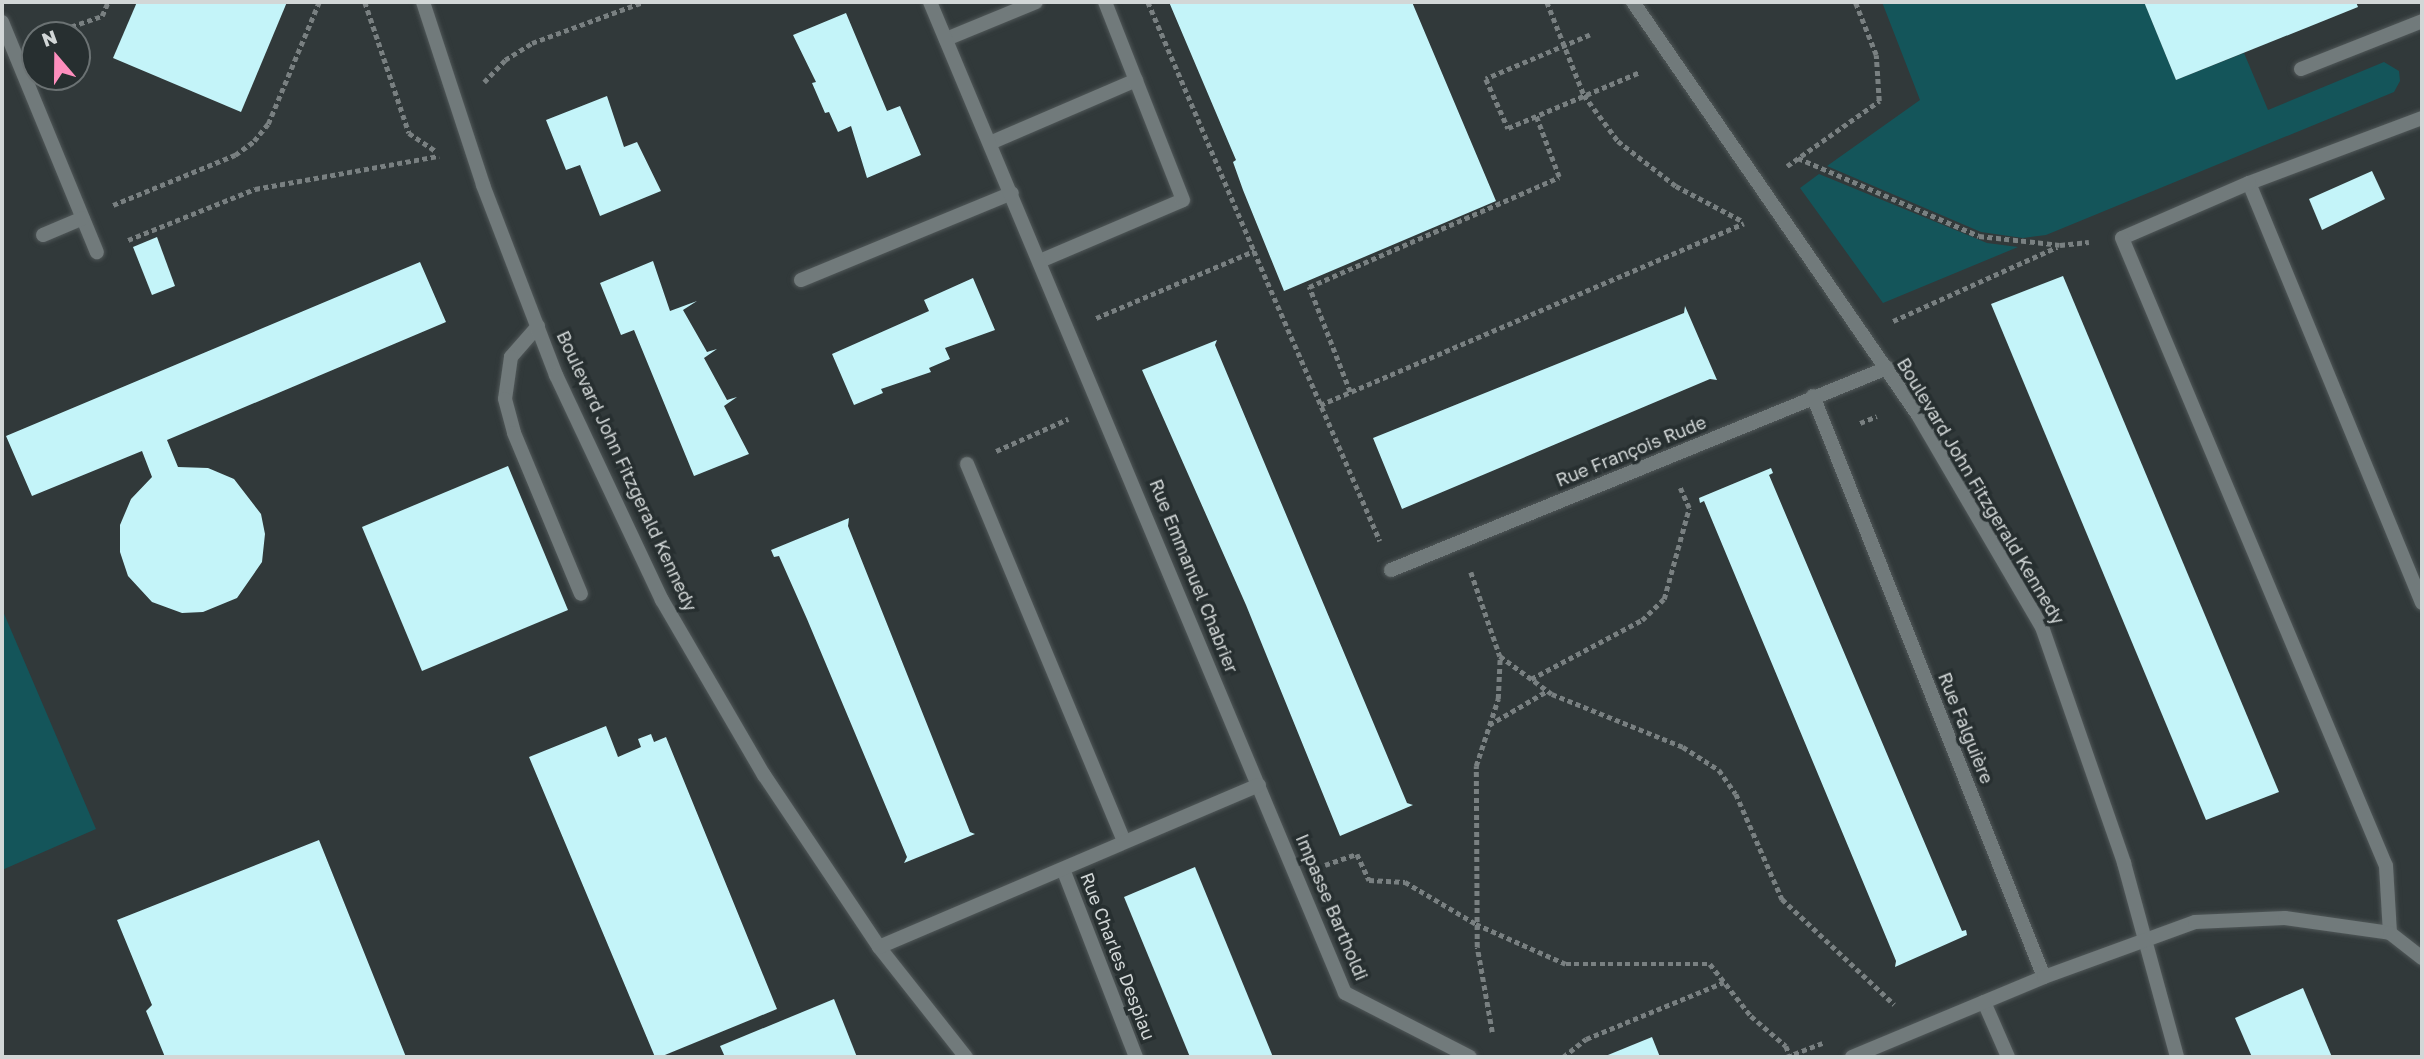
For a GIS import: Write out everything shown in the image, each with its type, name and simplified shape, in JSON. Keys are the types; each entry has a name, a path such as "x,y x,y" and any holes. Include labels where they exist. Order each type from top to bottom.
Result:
{"street":[{"name":"Boulevard John Fitzgerald Kennedy","path":"423,2 483,185 538,326 662,600 764,775 879,947 966,1057"},
{"name":"Rue Emmanuel Chabrier","path":"930,2 1259,785"},
{"path":"946,39 1036,2"},
{"path":"1040,261 1183,200 1105,2"},
{"name":"Boulevard John Fitzgerald Kennedy","path":"1633,2 1887,368 2042,626 2124,863 2177,1057"},
{"path":"2301,69 2422,21"},
{"path":"2,22 97,252"},
{"path":"990,143 1136,80"},
{"path":"2390,933 2386,866 2122,238 2249,183 2422,118"},
{"path":"2249,183 2422,603"},
{"path":"802,280 1012,193"},
{"path":"43,235 83,218"},
{"path":"538,326 511,358 505,399 513,433 581,594"},
{"name":"Rue François Rude","path":"1391,570 1887,368"},
{"name":"Rue Falguière","path":"1813,396 2044,976"},
{"path":"967,464 1124,842"},
{"path":"879,947 1259,785"},
{"name":"Impasse Bartholdi","path":"1259,785 1345,993 1469,1057"},
{"name":"Rue Charles Despiau","path":"1063,869 1136,1057"},
{"path":"1852,1057 1883,1051 2044,976 2195,922 2272,919 2390,933 2422,958"},
{"path":"1984,1002 2008,1057"}],"path":[{"path":"88,21 102,16 108,2"},
{"path":"83,218 235,155 254,141 268,124 319,2"},
{"path":"97,252 255,189 443,155 409,133 365,2"},
{"path":"481,86 505,60 532,43 643,2"},
{"path":"1148,2 1382,548"},
{"path":"1321,405 1748,221 1676,186 1628,148 1584,95 1547,2"},
{"path":"1781,169 1879,101 1876,55 1855,2"},
{"path":"1590,35 1486,79 1508,128 1640,72"},
{"path":"1350,392 1309,287 1559,177 1536,116"},
{"path":"1798,158 1979,236 2060,245 2122,238"},
{"path":"1863,335 2060,245"},
{"path":"1069,329 1254,251"},
{"path":"967,464 1074,416"},
{"path":"1531,679 1642,620 1664,600 1689,508 1675,475"},
{"path":"1460,542 1500,656 1498,699 1476,766 1476,924 1493,1038"},
{"path":"1500,656 1547,691 1683,747 1719,770 1736,794 1782,899 1898,1012"},
{"path":"1488,726 1547,691"},
{"path":"1324,866 1357,854 1369,880 1405,882 1476,924 1566,964 1710,964 1751,1016 1786,1046 1790,1056 1786,1057"},
{"path":"1563,1057 1586,1039 1724,982"}],"shaded area":[{"path":"1882,2 2144,2 2176,80 2244,53 2268,110 2384,62 2399,71 2400,81 2394,92 2046,235 2023,238 1981,232 1827,166 1920,100"},
{"path":"1819,174 1987,243 2018,247 1883,303 1800,188"},
{"path":"2,609 96,829 2,870"}],"building":[{"path":"137,2 287,2 241,112 113,58"},
{"path":"1169,2 1412,2 1496,201 1284,291 1243,190 1233,162 1236,160"},
{"path":"2144,2 2356,2 2358,7 2176,80"},
{"path":"846,13 887,111 900,106 921,155 867,178 851,126 838,132 829,112 825,113 812,83 816,82 793,35"},
{"path":"607,96 624,147 637,142 661,191 600,216 580,165 566,170 546,120"},
{"path":"2372,171 2385,199 2322,230 2309,199"},
{"path":"157,237 175,286 152,295 133,247"},
{"path":"653,261 670,311 697,301 683,310 707,352 717,349 704,358 727,400 737,397 724,406 749,454 694,476 634,330 621,335 600,283"},
{"path":"420,262 446,322 167,440 178,467 208,468 234,479 261,514 265,534 262,562 237,598 203,612 182,613 152,602 128,576 120,552 120,525 131,499 152,477 142,451 32,496 6,436"},
{"path":"2063,276 2279,792 2206,820 1991,304"},
{"path":"973,278 995,330 945,348 950,359 929,368 931,372 881,389 883,393 854,405 832,354 929,311 924,300"},
{"path":"1685,306 1717,380 1710,379 1402,509 1373,438 1684,313"},
{"path":"1217,340 1215,345 1407,803 1413,805 1340,836 1246,605 1142,370"},
{"path":"508,466 568,610 422,671 362,527"},
{"path":"1771,468 1773,473 1769,475 1962,931 1966,930 1967,935 1895,967 1896,961 1704,501 1700,503 1699,498"},
{"path":"849,518 848,526 970,832 975,834 904,863 907,857 807,619 779,556 774,557 771,550"},
{"path":"606,726 618,757 641,747 638,739 651,734 654,742 666,737 777,1009 660,1057 655,1057 529,757"},
{"path":"319,840 406,1057 165,1057 146,1011 152,1005 117,920"},
{"path":"1195,867 1273,1057 1190,1057 1124,897"},
{"path":"2303,988 2332,1057 2252,1057 2235,1018"},
{"path":"834,999 857,1057 725,1057 720,1046"},
{"path":"1652,1037 1660,1057 1603,1057"}]}
